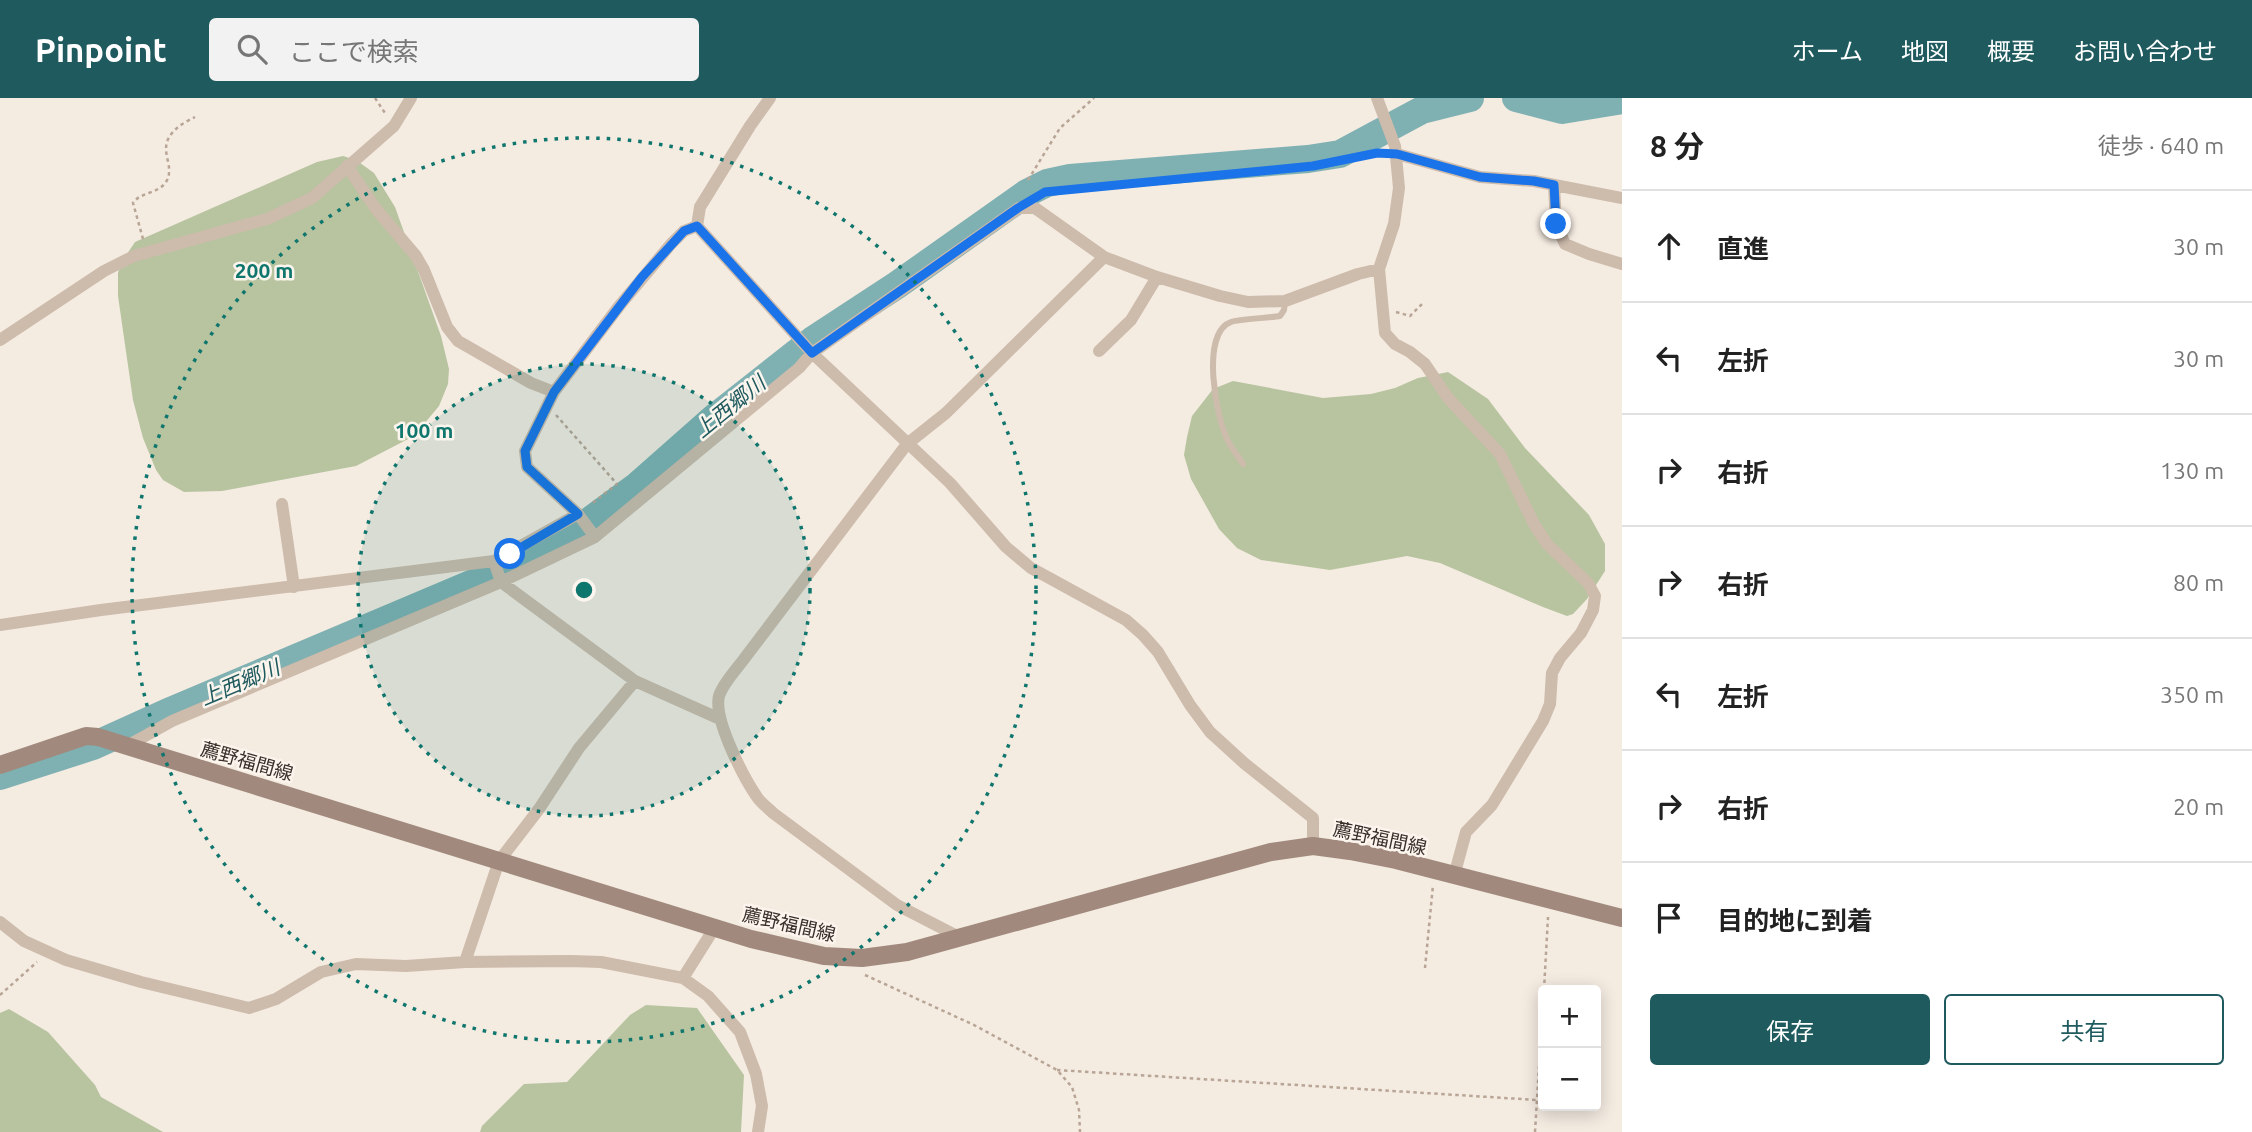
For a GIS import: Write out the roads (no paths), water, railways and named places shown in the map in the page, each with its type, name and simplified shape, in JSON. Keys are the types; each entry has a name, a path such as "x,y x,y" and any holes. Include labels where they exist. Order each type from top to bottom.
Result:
{"main road":[{"name":"薦野福間線","path":"0,765 86,736 98,737 751,939 824,956 862,958 907,952 1271,852 1313,846 1361,853 1622,918"}],"street":[{"path":"0,340 104,271 134,256 267,219 312,198 394,126 411,98"},
{"path":"697,226 700,207 770,98"},
{"path":"1377,98 1396,150 1399,188 1394,224 1379,269 1385,333 1395,344 1425,364 1448,398 1500,454 1534,524 1547,544 1588,583 1595,596 1593,610 1581,633 1560,658 1552,673 1550,704 1542,721 1492,805 1466,832 1454,876"},
{"path":"1396,150 1480,177 1534,181 1622,198"},
{"path":"347,166 376,208 416,256 447,327 458,341 531,383 554,392"},
{"path":"1554,185 1556,224 1565,244 1622,264"},
{"path":"122,744 498,572 586,525 799,368 812,353 1018,208 1035,208 1104,257 1157,277 1248,302 1285,301 1379,269"},
{"path":"697,226 812,353 950,483 1006,547 1031,568 1126,620 1143,635 1158,652 1210,732 1313,818 1313,846"},
{"path":"586,525 527,467 525,451 554,392 642,277 684,231 697,226"},
{"path":"961,937 897,905 758,799 720,719 719,698 722,690 907,444 946,413 1104,257"},
{"path":"1099,351 1131,320 1157,277"},
{"path":"282,504 294,587"},
{"path":"0,625 294,587 498,572 586,525"},
{"path":"498,572 635,681 720,719"},
{"path":"466,962 499,861 539,809 579,748 635,681"},
{"path":"0,922 24,941 48,953 141,982 249,1008 276,999 321,972 356,964 406,966 466,962 601,962 683,978 708,996 740,1032 756,1074 762,1106 758,1132"},
{"path":"683,978 715,927"}],"lane":[{"path":"1243,464 1227,440 1220,418 1213,370 1213,346 1219,331 1231,322 1280,316 1285,301"}],"waterway":[{"name":"上西郷川","path":"0,776 93,746 527,560 569,536 637,486 714,418 813,340 897,285 1027,193 1047,183 1070,178 1308,159 1340,154 1422,110 1470,98"},
{"name":"上西郷川","path":"1516,98 1562,110 1622,100"}]}
